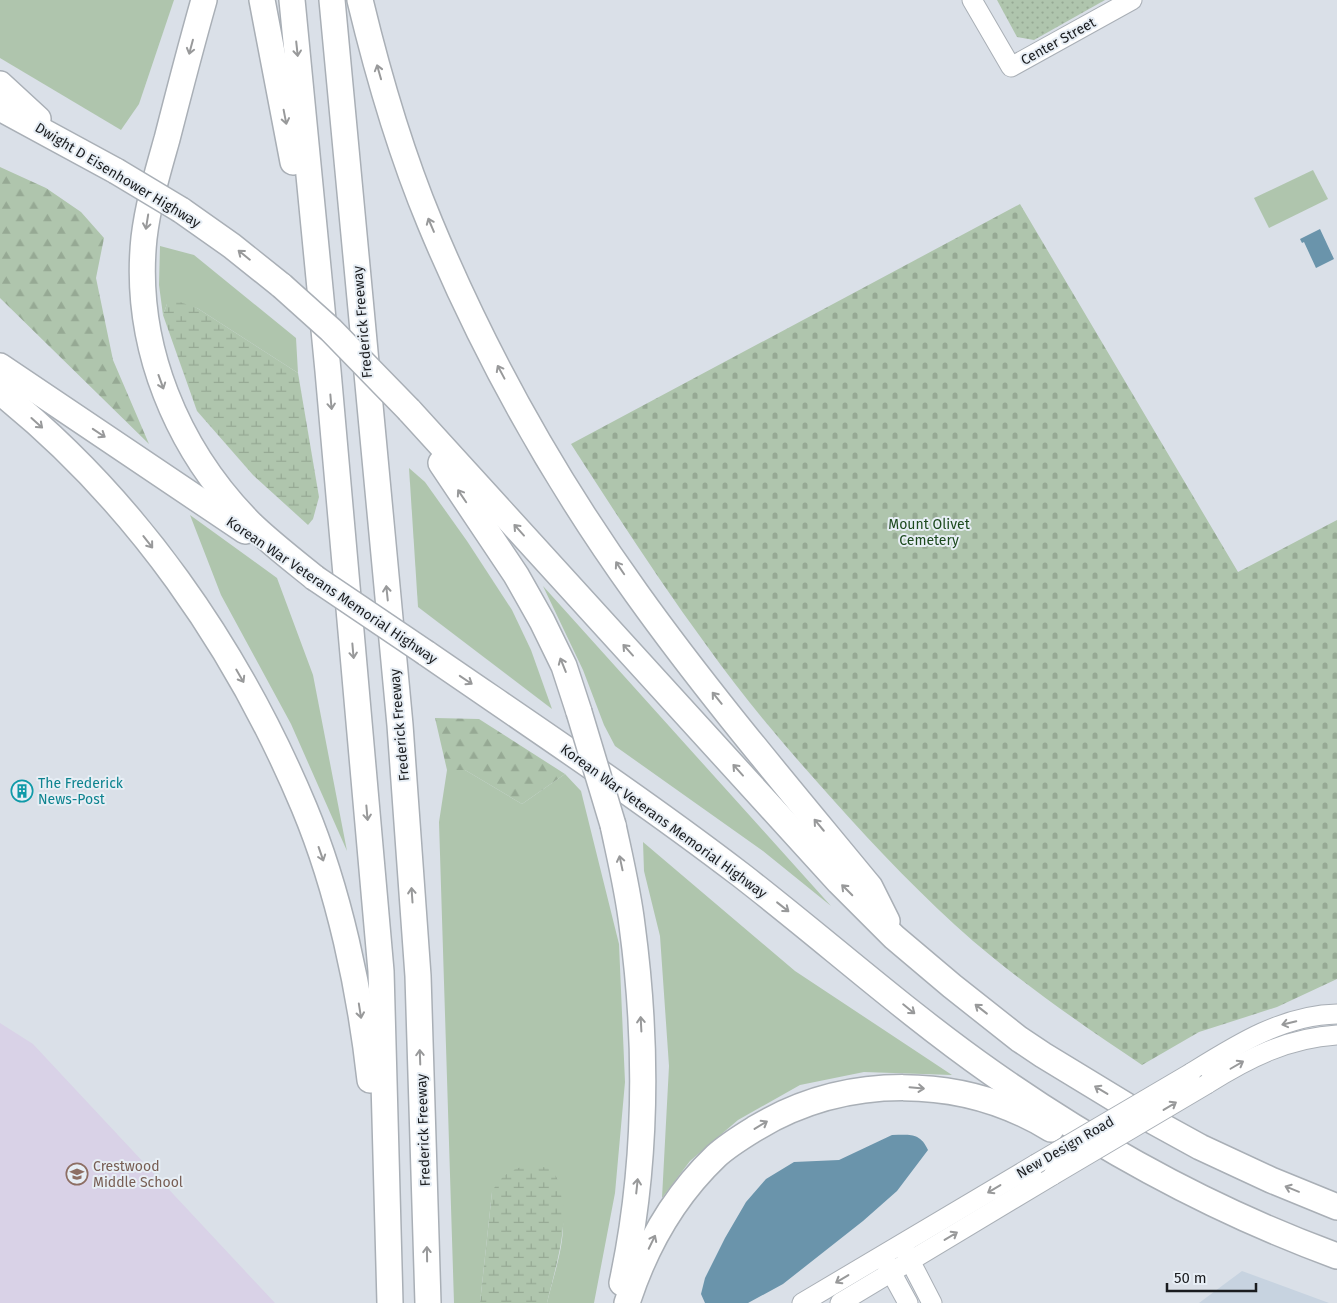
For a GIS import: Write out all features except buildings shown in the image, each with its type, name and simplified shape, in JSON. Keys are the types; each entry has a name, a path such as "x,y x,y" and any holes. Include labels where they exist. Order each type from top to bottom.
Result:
{"highway":[{"path":"204,0 151,199 146,228 143,273 148,335 170,406 185,438 204,466 225,494 252,524 315,578"},
{"path":"262,0 311,255 328,371"},
{"path":"292,0 328,371 381,971 390,1303"},
{"name":"Frederick Freeway","path":"332,0 402,754 418,976 428,1303"},
{"path":"360,0 388,106 429,221 478,327 524,415 584,516 636,593 692,668 870,887 894,937"},
{"path":"0,84 19,99 62,141"},
{"name":"Dwight D Eisenhower Highway","path":"0,108 62,141 180,210 232,246 282,286 331,330 409,410"},
{"name":"Korean War Veterans Memorial Highway","path":"0,366 642,801 784,908 936,1031 991,1072 1059,1118 1118,1154 1178,1187 1253,1222 1337,1257"},
{"path":"0,392 60,444 104,489 177,578 242,678 280,754 304,808 326,870 357,994 368,1063 388,1234"},
{"path":"409,410 839,882 894,937 1020,1039 1044,1056 1200,1147 1271,1180 1337,1207"},
{"path":"409,410 451,479 516,575 542,621 564,666 613,825 632,924 641,1023 642,1060 642,1129 638,1186 618,1303"},
{"path":"627,1303 642,1262 676,1201 717,1155 772,1118 805,1104 838,1094 874,1089 912,1087 947,1091 1010,1108 1037,1121 1111,1166 1173,1196 1250,1228 1337,1257"}],"main road":[{"name":"Center Street","path":"972,0 1011,67 1132,0"},
{"name":"New Design Road","path":"840,1303 891,1272 905,1252 1036,1164 1192,1073 1232,1047 1283,1024 1337,1014"},
{"name":"New Design Road","path":"802,1303 882,1255 905,1252 1053,1175 1236,1065 1268,1050 1312,1038 1337,1035"},
{"path":"905,1252 932,1303"},
{"path":"882,1255 908,1303"}],"shaded area":[{"name":"Crestwood Middle School","path":"0,1023 33,1044 275,1303 0,1303"},
{"path":"1242,1271 1329,1303 1199,1303"}],"green space":[{"path":"0,0 174,0 139,104 121,130 0,58"},
{"path":"997,0 1105,0 1034,40 1017,37"},
{"path":"0,167 46,188 81,212 104,238 96,278 113,360 149,444 0,298"},
{"path":"1313,170 1328,199 1269,228 1254,198"},
{"name":"Mount Olivet Cemetery","path":"1020,204 1238,572 1337,520 1337,979 1277,1007 1199,1032 1142,1065 1077,1021 993,958 919,891 851,820 785,745 722,666 654,571 571,444"},
{"path":"160,246 194,255 296,338 298,373 197,308 167,304 163,315 159,285"},
{"path":"177,301 197,308 298,373 319,497 313,519 308,525 253,475 197,411 163,315 167,304"},
{"path":"409,468 425,482 467,541 512,610 531,650 552,709 418,607"},
{"path":"190,515 277,578 313,675 347,851 291,724 221,595"},
{"path":"543,586 831,906 763,851 615,746 604,725 583,670"},
{"path":"435,718 479,719 565,774 522,804 465,770 447,770"},
{"path":"447,770 465,770 522,804 565,774 581,791 619,944 625,1082 615,1193 594,1303 547,1303 560,1252 563,1231 557,1178 492,1192 480,1303 454,1303 439,822"},
{"path":"643,842 795,971 952,1075 864,1072 800,1085 738,1120 690,1161 662,1198 669,1066 660,936 644,871"},
{"path":"531,1165 548,1168 556,1176 562,1195 563,1226 561,1242 547,1303 480,1303 492,1192 499,1181 508,1173"}],"water":[{"path":"1320,229 1334,259 1316,268 1304,242 1302,243 1300,239"},
{"path":"892,1135 918,1137 928,1150 897,1191 863,1221 783,1284 748,1303 705,1303 701,1294 705,1278 746,1202 766,1179 794,1162 839,1160"}],"place":[{"name":"The Frederick News-Post","path":"22,791"},
{"name":"Crestwood Middle School","path":"77,1174"}]}
